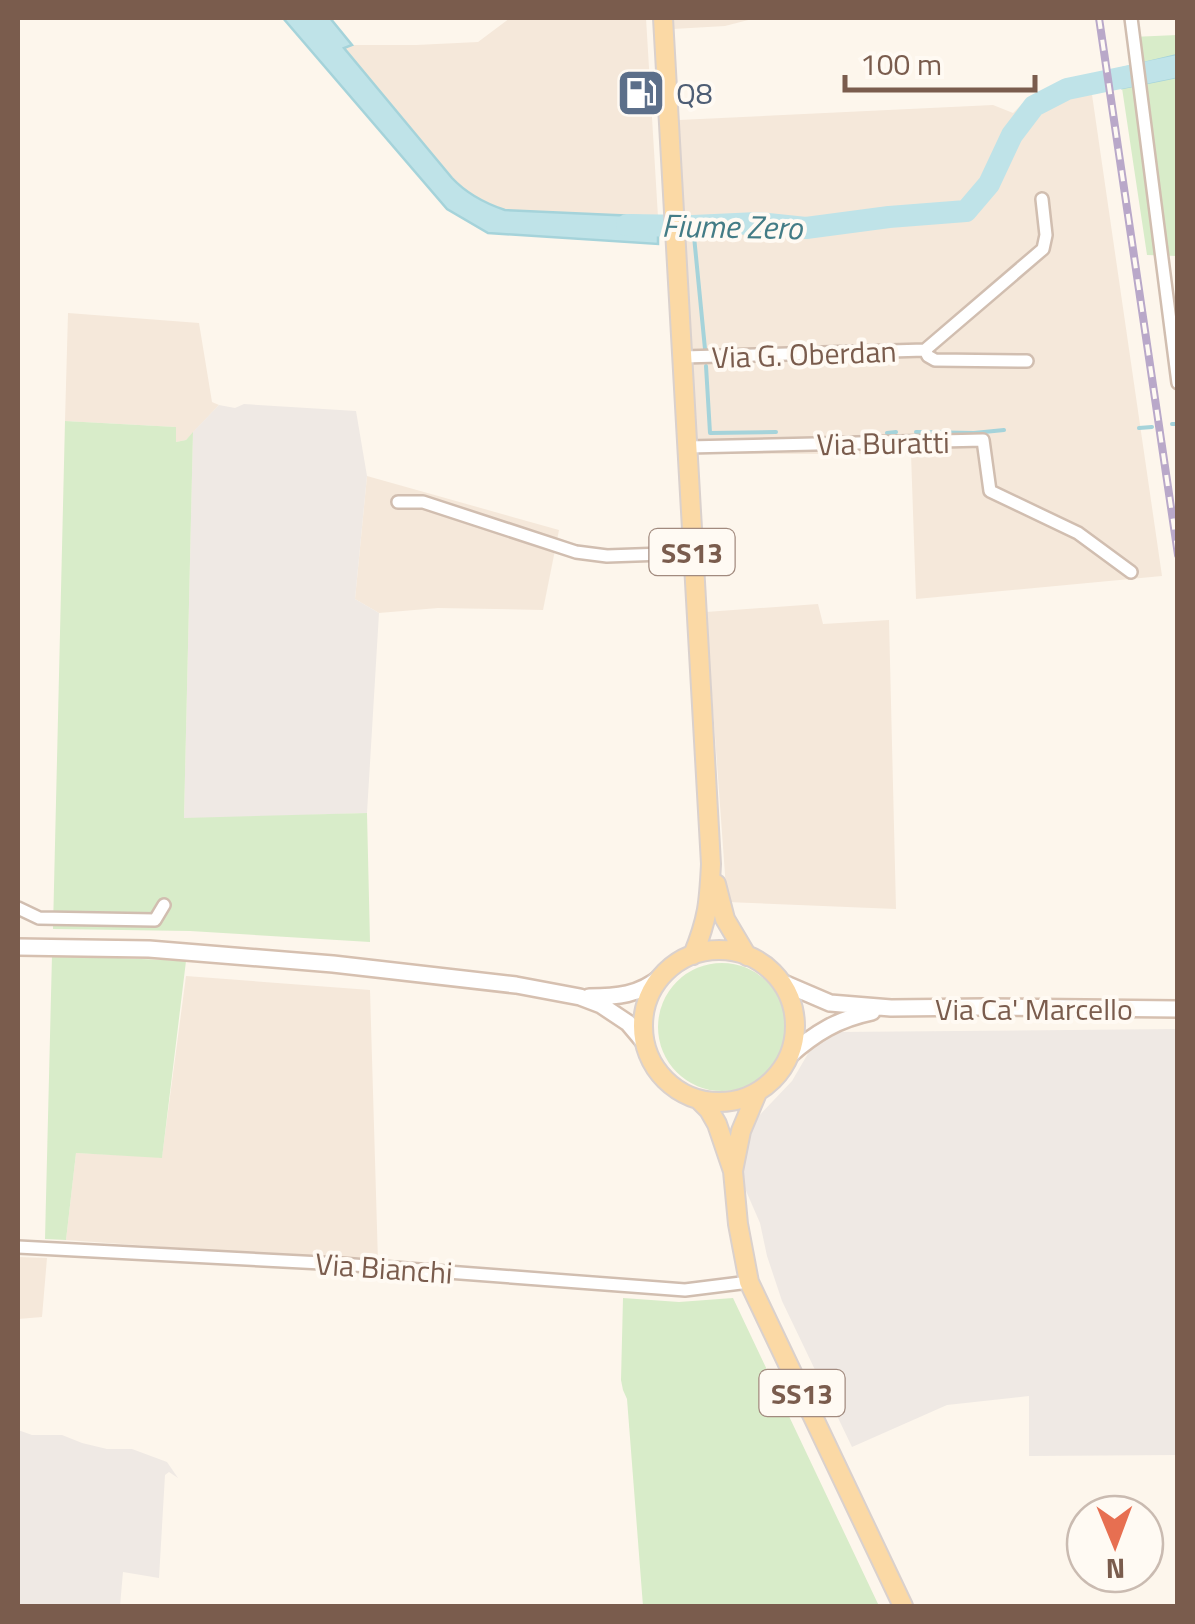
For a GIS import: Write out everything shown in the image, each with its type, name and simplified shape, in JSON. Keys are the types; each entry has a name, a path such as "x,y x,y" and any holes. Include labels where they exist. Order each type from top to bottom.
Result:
{"main road":[{"name":"SS13","path":"663,18 711,864 709,906 693,955"},
{"name":"SS13","path":"711,864 725,918 747,956 769,969 781,982"},
{"path":"18,946 148,949 315,963 516,985 580,997 625,995 649,986 693,955 722,950 747,956"},
{"path":"644,1042 646,1005 661,977"},
{"path":"781,982 830,1003 891,1008"},
{"path":"781,982 790,997 795,1022 790,1056"},
{"path":"580,997 618,1014 644,1042"},
{"path":"790,1056 834,1023 891,1008"},
{"name":"Via Ca' Marcello","path":"891,1008 1178,1010"},
{"name":"SS13","path":"644,1042 664,1079 676,1090 700,1100 717,1124 733,1171 738,1224 750,1282 903,1606"},
{"name":"SS13","path":"733,1171 741,1131 757,1092 776,1077 790,1056"},
{"path":"700,1100 733,1101 757,1092"}],"street":[{"path":"1131,18 1178,383"},
{"name":"Via G. Oberdan","path":"683,357 925,350 1043,249 1046,235 1042,199"},
{"name":"Via G. Oberdan","path":"925,350 935,360 1027,362"},
{"name":"Via Buratti","path":"688,448 983,440 990,491 1078,534 1131,572"},
{"path":"398,502 424,502 576,552 607,556 692,554"},
{"path":"18,908 39,918 155,920 164,905"},
{"name":"Via Bianchi","path":"18,1247 341,1264 685,1290 750,1282"}],"shaded area":[{"path":"510,18 646,18 658,217 527,212 486,204 452,178 343,47 478,42"},
{"path":"672,18 756,18 725,26 673,29"},
{"path":"1089,74 1162,576 916,599 911,454 691,454 679,120 993,105 1013,113 1029,97 1065,79"},
{"path":"68,313 199,323 212,402 219,405 186,440 176,442 176,427 65,421"},
{"path":"244,404 356,411 367,476 355,599 379,613 367,813 184,819 193,432 219,405 235,408"},
{"path":"367,476 559,530 543,610 438,608 379,613 355,599"},
{"path":"818,604 823,624 889,620 896,909 727,902 706,612"},
{"path":"186,976 370,990 378,1262 66,1240 76,1153 162,1157"},
{"path":"1177,1029 1177,1455 1029,1456 1029,1396 947,1405 852,1447 782,1301 760,1223 743,1184 745,1143 753,1122 792,1081 813,1045 838,1032"},
{"path":"18,1257 47,1258 42,1317 18,1319"},
{"path":"18,1430 32,1435 62,1435 107,1449 132,1449 167,1462 178,1478 169,1472 165,1475 159,1578 123,1572 120,1606 18,1606"}],"green space":[{"path":"1177,35 1177,55 1136,64 1132,37"},
{"path":"1177,77 1177,256 1147,255 1122,88"},
{"path":"65,421 176,427 176,442 186,440 193,432 184,818 367,813 370,942 190,931 53,929"},
{"path":"52,955 186,961 162,1158 76,1153 66,1240 45,1239"},
{"path":"722,963 747,967 768,981 782,1002 786,1027 782,1052 768,1073 747,1087 722,1091 697,1087 676,1073 662,1052 658,1027 662,1002 676,981 697,967"},
{"path":"623,1298 679,1302 733,1298 879,1606 643,1606 627,1399 621,1380"}],"water":[{"path":"283,18 330,18 352,45 344,48 452,178 476,197 505,210 658,217 658,244 488,233 447,209"},
{"path":"1177,55 1177,77 1122,88 1119,69"}],"waterway":[{"name":"Fiume Zero","path":"627,225 758,223 806,228 966,211 989,184 1012,135 1034,106 1067,89 1178,66"},
{"path":"693,226 705,349"},
{"path":"706,366 710,433 776,432"},
{"path":"1172,424 1177,424"},
{"path":"1139,428 1152,427"},
{"path":"916,432 1004,430"},
{"path":"887,433 896,432"}],"railway":[{"path":"1099,18 1178,555"}],"place":[{"name":"Q8","path":"641,93"}]}
